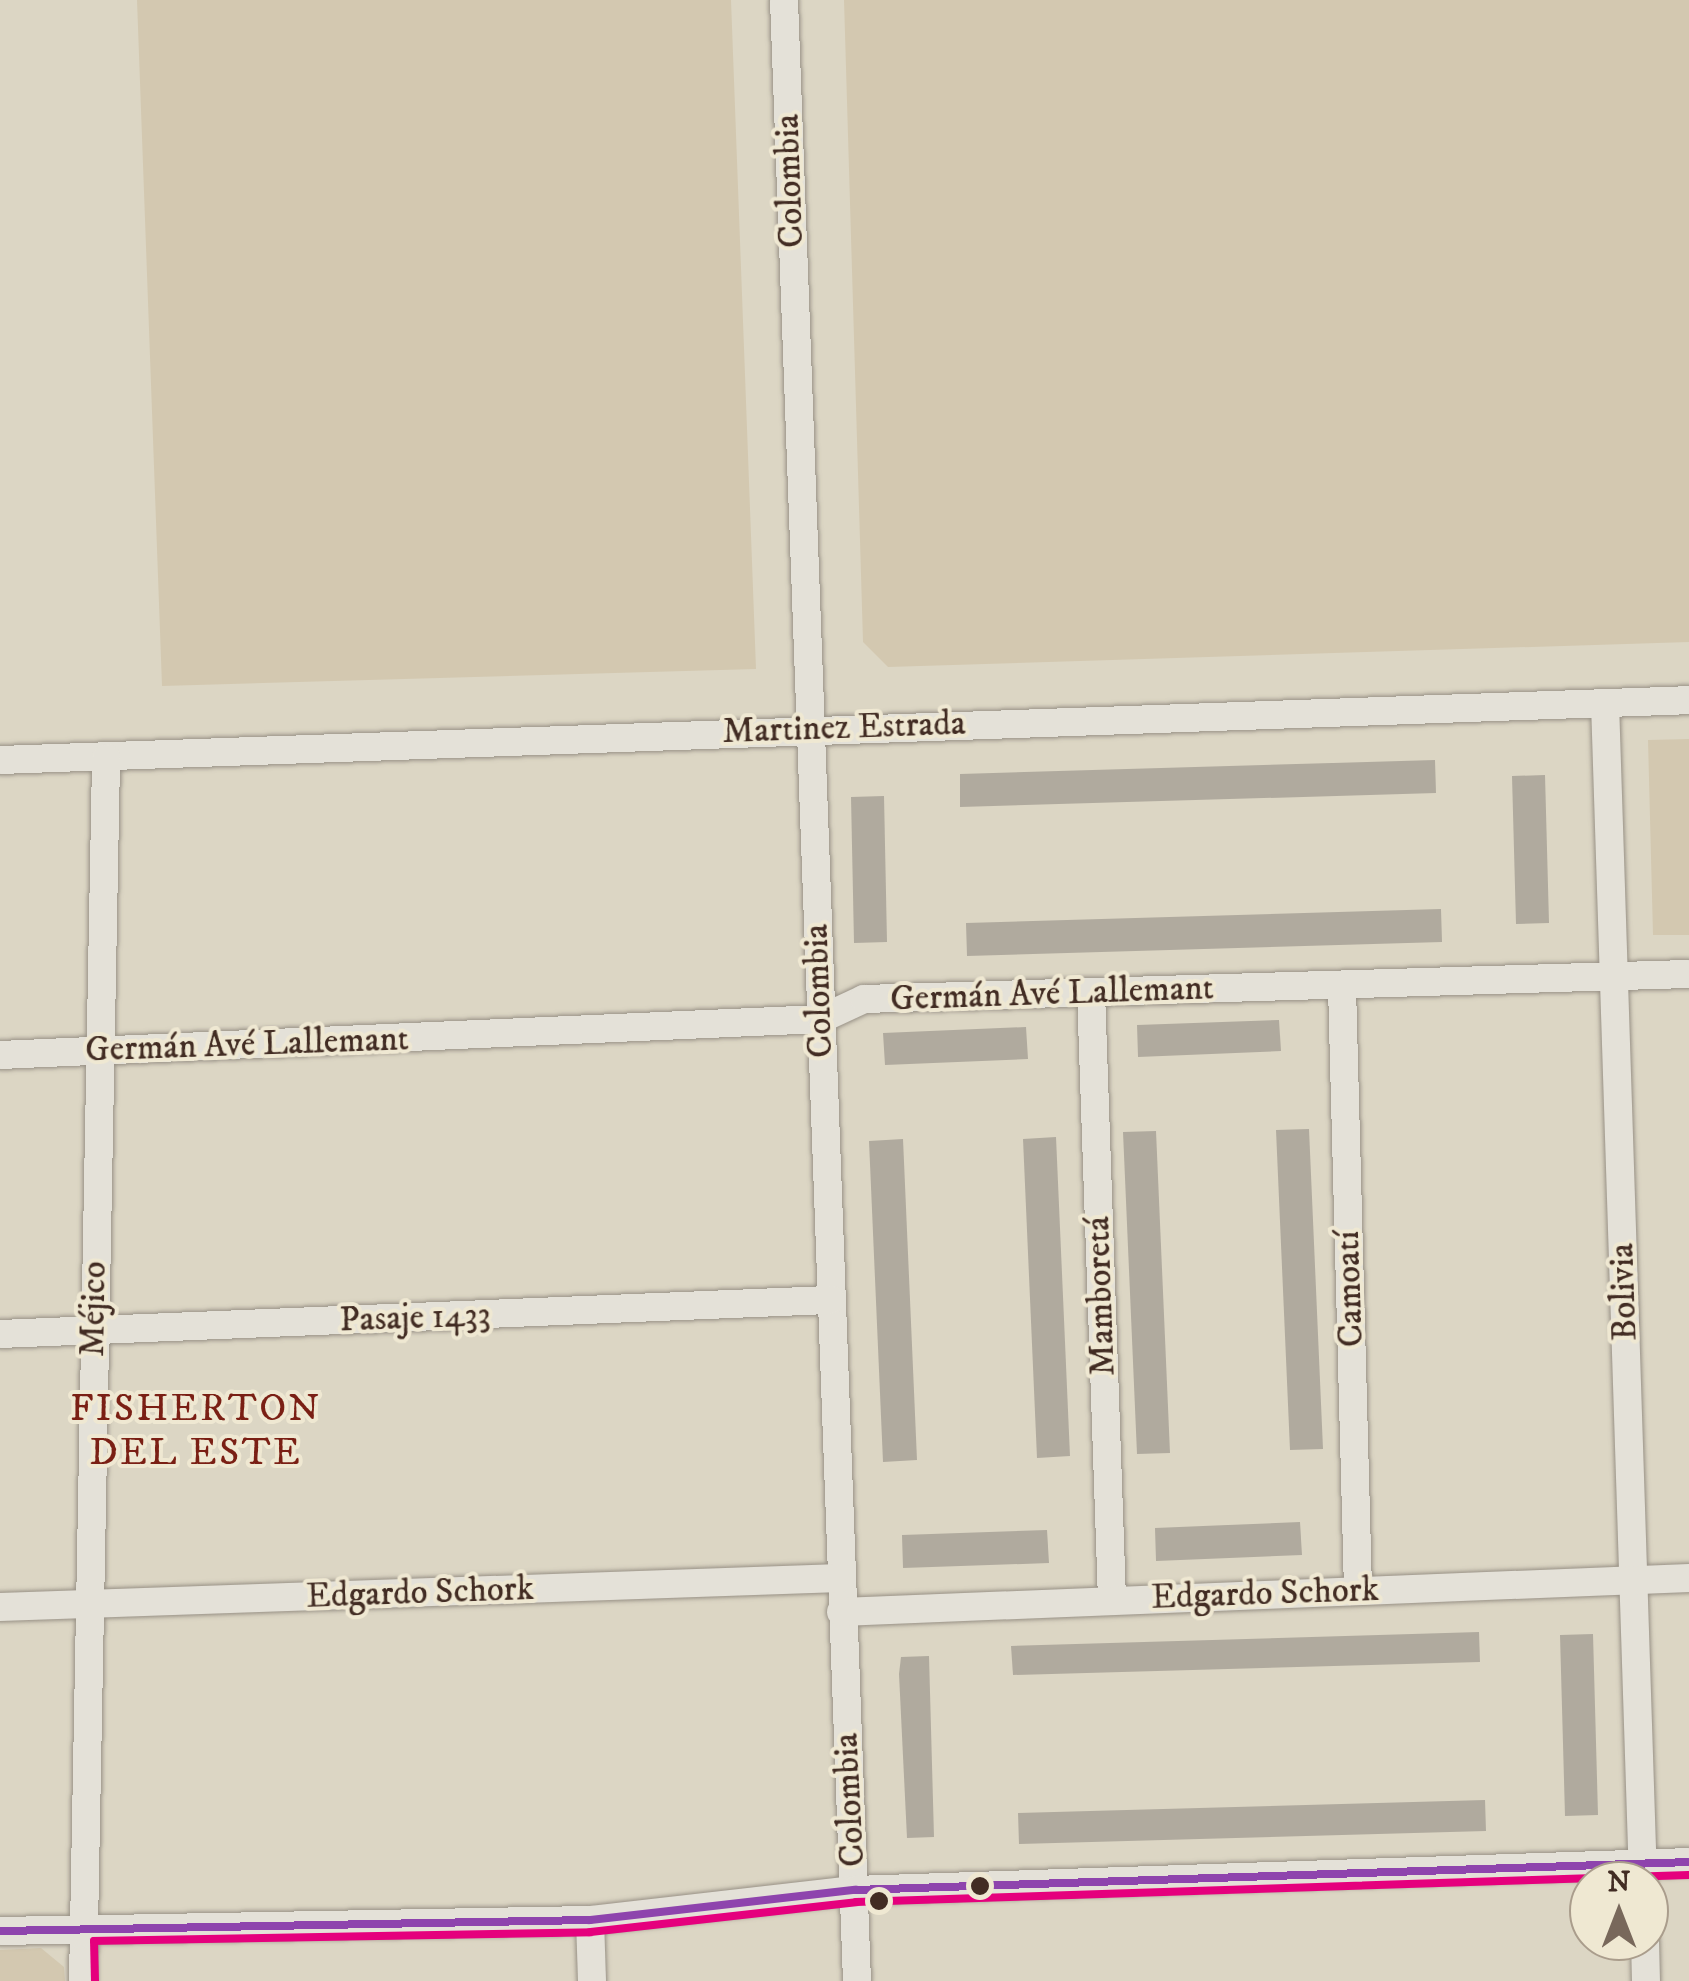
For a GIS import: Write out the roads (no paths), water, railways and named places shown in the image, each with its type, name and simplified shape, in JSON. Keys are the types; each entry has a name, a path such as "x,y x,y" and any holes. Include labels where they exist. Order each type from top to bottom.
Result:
{"street":[{"name":"Colombia","path":"784,0 857,1981"},
{"name":"Martinez Estrada","path":"0,760 1689,700"},
{"name":"Bolivia","path":"1605,703 1642,1861"},
{"name":"Méjico","path":"83,1981 106,758"},
{"name":"Germán Avé Lallemant","path":"0,1055 820,1020 864,999 1689,974"},
{"name":"Camoatí","path":"1342,986 1358,1591"},
{"name":"Mamboretá","path":"1090,992 1112,1600"},
{"name":"Pasaje 1433","path":"0,1334 830,1300"},
{"name":"Edgardo Schork","path":"0,1607 840,1578"},
{"name":"Edgardo Schork","path":"841,1612 1689,1578"},
{"path":"0,1931 590,1920 855,1890 1569,1874"},
{"path":"590,1920 592,1981"}],"district":[{"name":"FISHERTON DEL ESTE","path":"196,1432"}]}
